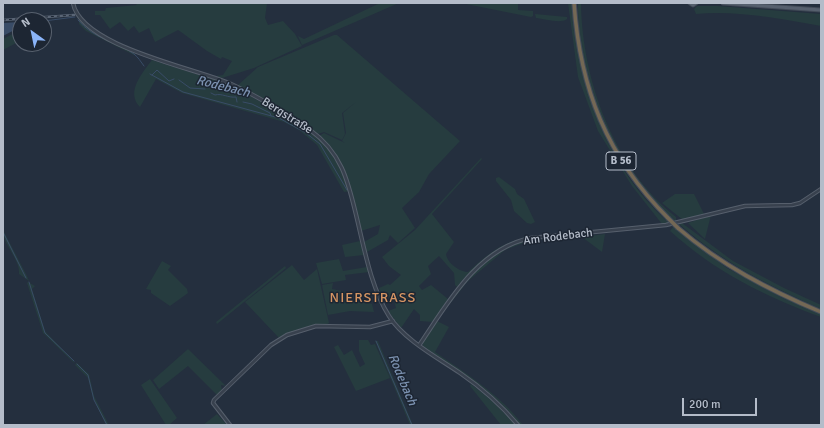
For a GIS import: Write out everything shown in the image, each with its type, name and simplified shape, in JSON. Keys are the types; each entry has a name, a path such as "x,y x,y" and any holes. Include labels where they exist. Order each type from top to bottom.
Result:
{"highway":[{"name":"B 56","path":"574,3 582,68 589,93 601,124 629,173 650,200 678,228 708,252 745,275 783,295 821,312"}],"main road":[{"path":"690,3 693,5 696,3"},
{"path":"723,3 821,10"}],"street":[{"name":"Bergstraße","path":"73,3 79,16 87,26 152,58 230,84 275,108 310,130 327,146 339,160 348,180 369,266 383,305 393,321"},
{"name":"Am Rodebach","path":"420,344 460,285 496,254 513,243 531,238 666,225 745,206 792,205 806,199 821,189"},
{"path":"230,425 213,403 215,398 271,345 290,334 316,326 370,327 393,321 420,344 485,392 518,425"}],"green space":[{"path":"135,3 267,3 265,18 268,25 283,21 295,34 302,46 254,68 222,78 216,76 223,75 232,61 222,57 221,59 207,51 178,30 155,42 149,28 139,33 134,26 128,31 120,22 110,29 100,15 95,15 95,11 105,11 106,8 137,5"},
{"path":"380,3 399,3 302,45 298,36 304,39"},
{"path":"461,3 518,3 518,10 533,11 533,16 531,17"},
{"path":"568,3 572,4 575,35 581,65 599,123 612,150 628,176 647,201 669,223 662,224 632,186 598,131 578,77"},
{"path":"578,3 581,3 583,32 595,92 606,120 619,148 635,174 654,197 676,217 676,222 654,200 635,176 618,150 604,123 592,94 584,64 579,34"},
{"path":"697,6 718,6 821,14 821,26 742,14 696,14 694,9"},
{"path":"535,14 567,17 567,19 561,21 548,20 536,18"},
{"path":"79,19 98,35 135,53 134,55 86,31 79,24"},
{"path":"12,34 12,45 3,50 3,39"},
{"path":"337,35 460,141 429,174 419,192 402,208 415,228 398,243 390,235 388,240 367,252 364,242 378,234 380,225 361,231 351,191 344,192 317,145 299,130 284,122 182,93 156,79 140,107 134,95 140,76 152,60 230,85 261,102 317,137 324,133 345,143 342,141 346,133 343,113 356,102 342,113 345,134 342,140 324,132 318,134 302,123 237,86 258,67"},
{"path":"481,158 482,159 432,214 454,242 446,254 447,257 451,264 465,272 468,272 495,250 503,245 515,240 505,245 483,262 457,287 455,285 454,273 439,256 428,266 431,274 419,286 422,290 431,285 448,299 433,322 420,321 420,315 414,309 401,328 388,311 396,308 393,297 383,299 379,288 388,284 390,285 401,275 389,266 382,257 415,230"},
{"path":"499,177 515,189 517,194 524,199 535,222 531,224 527,223 514,211 511,200 496,181 496,178"},
{"path":"675,194 694,194 704,214 683,220 662,203"},
{"path":"711,215 705,239 688,223"},
{"path":"682,223 733,261 784,288 821,305 821,309 765,282 729,262 695,238 679,224"},
{"path":"673,227 727,268 781,297 821,314 821,317 780,301 741,282 687,245 670,231"},
{"path":"3,230 29,281 19,274 19,268 6,241"},
{"path":"605,234 602,252 582,237"},
{"path":"546,235 518,240 533,236"},
{"path":"564,236 526,242 505,250 468,281 440,316 454,296 472,275 482,265 502,250 525,241"},
{"path":"360,241 364,255 345,257 342,245"},
{"path":"339,259 343,271 367,267 369,272 345,275 346,280 322,284 316,263"},
{"path":"162,261 171,266 168,270 187,289 188,293 170,306 151,293 151,290 146,289"},
{"path":"292,265 304,280 317,269 329,323 326,325 307,327 279,338 245,302"},
{"path":"285,266 286,268 217,324 216,322"},
{"path":"28,282 35,286 32,289 45,331 75,363 43,333 27,283"},
{"path":"333,283 332,289 347,292 346,298 372,304 374,312 350,311 328,315 322,285"},
{"path":"437,321 449,327 435,352 493,394 523,425 520,425 487,391 423,346 423,342"},
{"path":"359,340 368,340 371,345 375,344 390,378 356,391 334,347 338,345 344,355 352,350 360,367 365,364 359,351"},
{"path":"375,341 378,341 413,425 410,425"},
{"path":"188,349 226,386 221,385 222,390 217,395 188,366 159,389 153,380"},
{"path":"77,363 89,374 94,396 109,425 106,425 93,398 88,378 75,365"},
{"path":"465,378 499,405 516,425 501,425 470,386 471,384 491,400 515,424 496,403"},
{"path":"150,379 177,418 169,425 166,425 141,385"},
{"path":"217,414 227,425 203,425"}],"water":[{"path":"12,22 12,31 3,36 3,23"}],"waterway":[{"name":"Rodebach","path":"52,20 75,17"},
{"name":"Rodebach","path":"78,20 91,32 134,54 144,66"},
{"name":"Rodebach","path":"152,75 157,70 169,81 174,79"},
{"name":"Rodebach","path":"150,74 183,92 279,118 306,133 320,144 347,190"},
{"name":"Rodebach","path":"179,80 190,88 205,89"},
{"name":"Rodebach","path":"211,93 215,95 236,97 237,102"},
{"name":"Rodebach","path":"243,102 252,104 270,113 271,116"},
{"path":"3,232 26,278"},
{"path":"29,282 45,333 74,361"},
{"name":"Rodebach","path":"376,341 412,425"},
{"path":"77,364 88,375 94,400 107,425"}],"railway":[{"path":"3,20 74,15"}],"district":[{"name":"NIERSTRASS","path":"373,298"}]}
